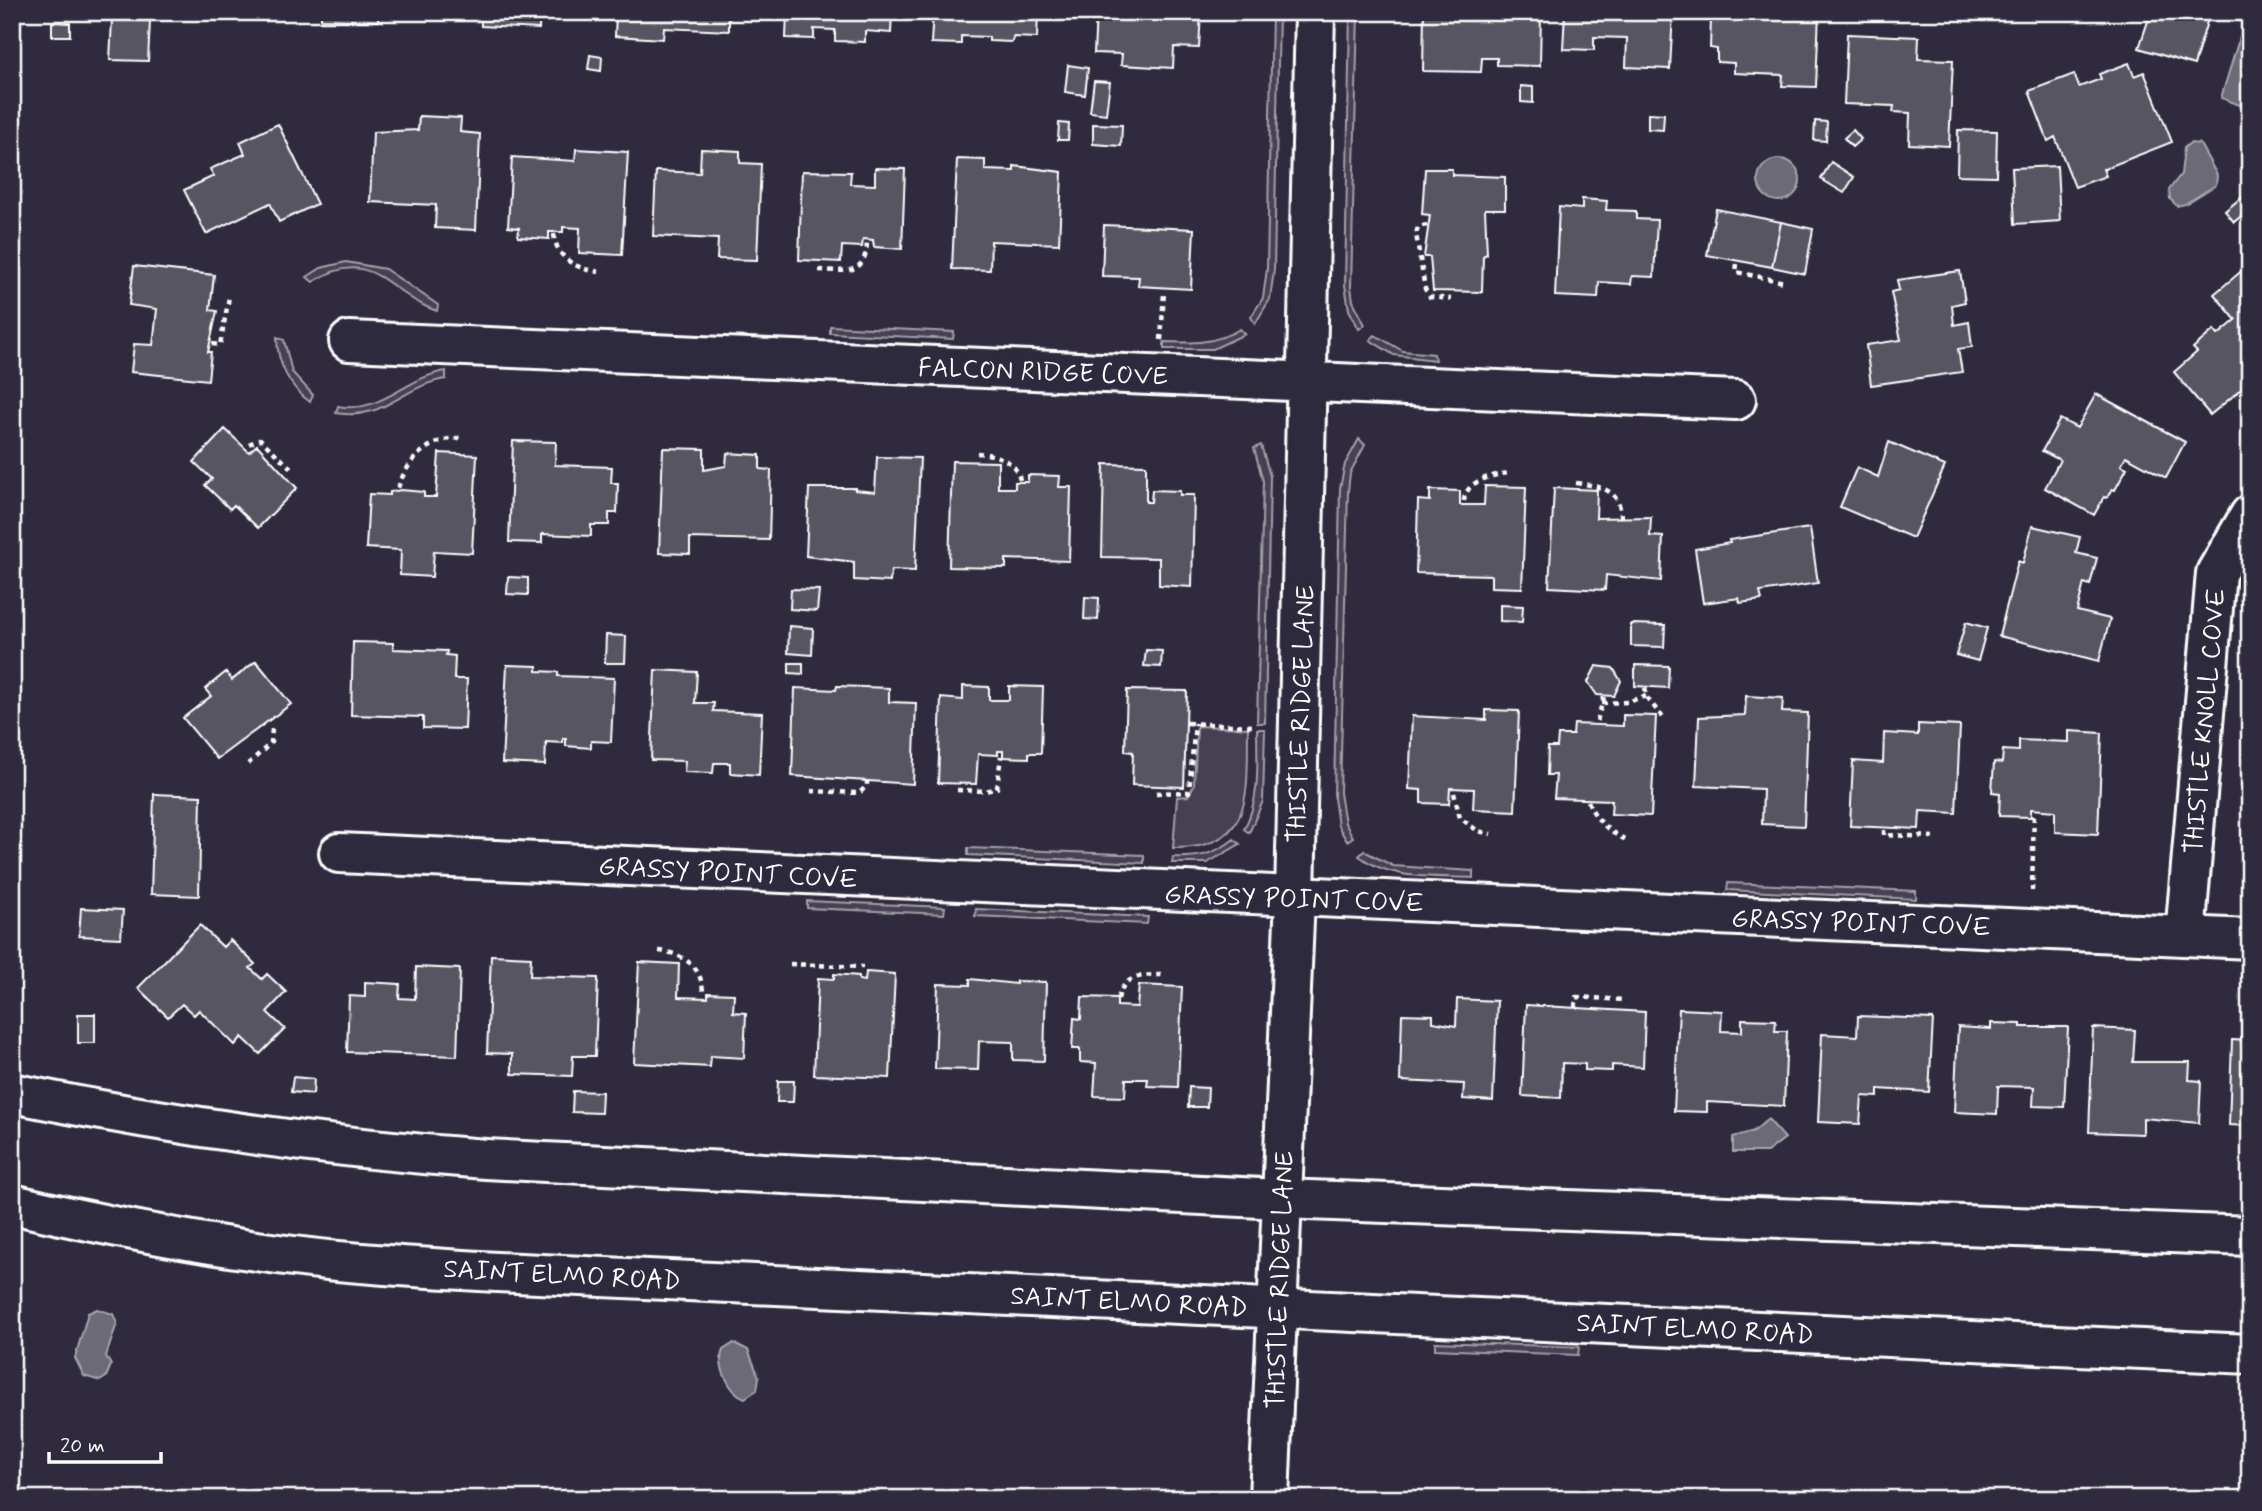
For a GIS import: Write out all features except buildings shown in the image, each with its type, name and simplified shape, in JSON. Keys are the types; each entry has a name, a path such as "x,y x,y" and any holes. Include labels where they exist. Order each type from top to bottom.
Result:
{"street":[{"name":"THISTLE RIDGE LANE","path":"1269,1499 1295,897 1309,383 1315,12"},
{"name":"FALCON RIDGE COVE","path":"349,341 1736,400"},
{"name":"THISTLE KNOLL COVE","path":"2185,936 2216,573 2250,515"},
{"name":"GRASSY POINT COVE","path":"339,853 2250,940"},
{"path":"12,1093 251,1136 386,1152 1282,1199 2250,1236"},
{"name":"SAINT ELMO ROAD","path":"12,1204 110,1227 337,1261 497,1272 2250,1354"}],"path":[{"path":"1427,225 1418,227 1416,234 1425,289 1430,297 1451,299"},
{"path":"554,234 557,249 566,259 586,271 599,272"},
{"path":"819,271 843,271 859,267 864,262 867,243"},
{"path":"1737,264 1735,272 1784,282"},
{"path":"1161,349 1164,292"},
{"path":"212,344 220,345 229,297"},
{"path":"249,444 260,439 291,468"},
{"path":"398,488 407,468 427,447 436,441 460,439"},
{"path":"976,453 1003,458 1012,465 1020,480"},
{"path":"1464,501 1468,488 1477,482 1493,475 1510,473"},
{"path":"1576,484 1601,486 1610,491 1618,500 1621,518"},
{"path":"1645,688 1646,696 1665,720"},
{"path":"1597,721 1603,700 1627,702 1646,696"},
{"path":"1187,723 1253,726"},
{"path":"1156,793 1189,792 1195,723"},
{"path":"248,764 271,743 274,734 272,728"},
{"path":"957,790 986,791 997,788 1001,756"},
{"path":"811,791 859,793 867,786 867,781"},
{"path":"1454,793 1460,818 1478,831 1491,834"},
{"path":"1588,801 1591,810 1607,828 1629,841"},
{"path":"2032,904 2034,811"},
{"path":"1884,830 1884,835 1935,837"},
{"path":"659,951 672,952 692,964 700,974 704,994"},
{"path":"790,964 863,967"},
{"path":"1118,999 1125,983 1133,978 1162,975"},
{"path":"1575,1007 1576,997 1625,1000"}],"shaded area":[{"path":"1272,12 1279,12 1274,270 1270,299 1255,324 1251,317 1263,298 1267,269"},
{"path":"1350,12 1358,12 1351,287 1353,301 1365,325 1359,329 1349,310 1345,285"},
{"path":"2240,36 2250,38 2248,108 2221,98"},
{"path":"2190,143 2200,144 2217,175 2216,185 2177,206 2170,199 2169,190 2181,174 2184,148"},
{"path":"1779,159 1794,165 1800,180 1794,195 1779,201 1764,195 1758,180 1764,165"},
{"path":"346,262 385,269 438,305 437,311 366,270 351,268 333,271 313,282 307,277 321,268"},
{"path":"830,326 954,332 953,339 830,333"},
{"path":"1240,329 1245,334 1213,349 1164,349 1164,342 1212,340"},
{"path":"1375,335 1403,351 1434,354 1435,360 1394,355 1370,340"},
{"path":"277,337 284,340 292,372 313,395 310,402 290,382 279,356"},
{"path":"446,371 446,379 417,388 381,408 353,414 336,413 338,406 367,405 418,380"},
{"path":"1359,439 1365,445 1350,473 1348,491 1340,793 1345,823 1353,837 1347,841 1338,826 1334,798 1340,488 1345,464"},
{"path":"1261,445 1270,476 1265,723 1257,723 1263,481 1254,448"},
{"path":"1197,726 1248,728 1246,793 1241,812 1233,827 1220,839 1200,846 1173,848 1177,797 1188,796 1194,785"},
{"path":"1257,729 1265,729 1263,801 1249,833 1244,829 1256,793"},
{"path":"1234,839 1240,844 1207,863 1172,863 1173,857 1205,854 1220,849"},
{"path":"968,848 1144,855 1144,863 968,855"},
{"path":"1364,851 1393,866 1473,871 1473,878 1413,876 1385,870 1359,856"},
{"path":"1728,883 1916,891 1916,899 1727,890"},
{"path":"807,901 945,907 944,914 807,908"},
{"path":"976,909 1148,917 1147,924 975,916"},
{"path":"1768,1119 1785,1138 1767,1152 1733,1152 1733,1137 1754,1131"},
{"path":"97,1309 113,1314 117,1323 106,1356 111,1365 106,1377 100,1381 84,1376 75,1358 88,1313"},
{"path":"1435,1342 1579,1347 1578,1355 1435,1349"},
{"path":"734,1343 748,1350 759,1377 757,1390 745,1398 734,1391 721,1364 723,1350"}]}
